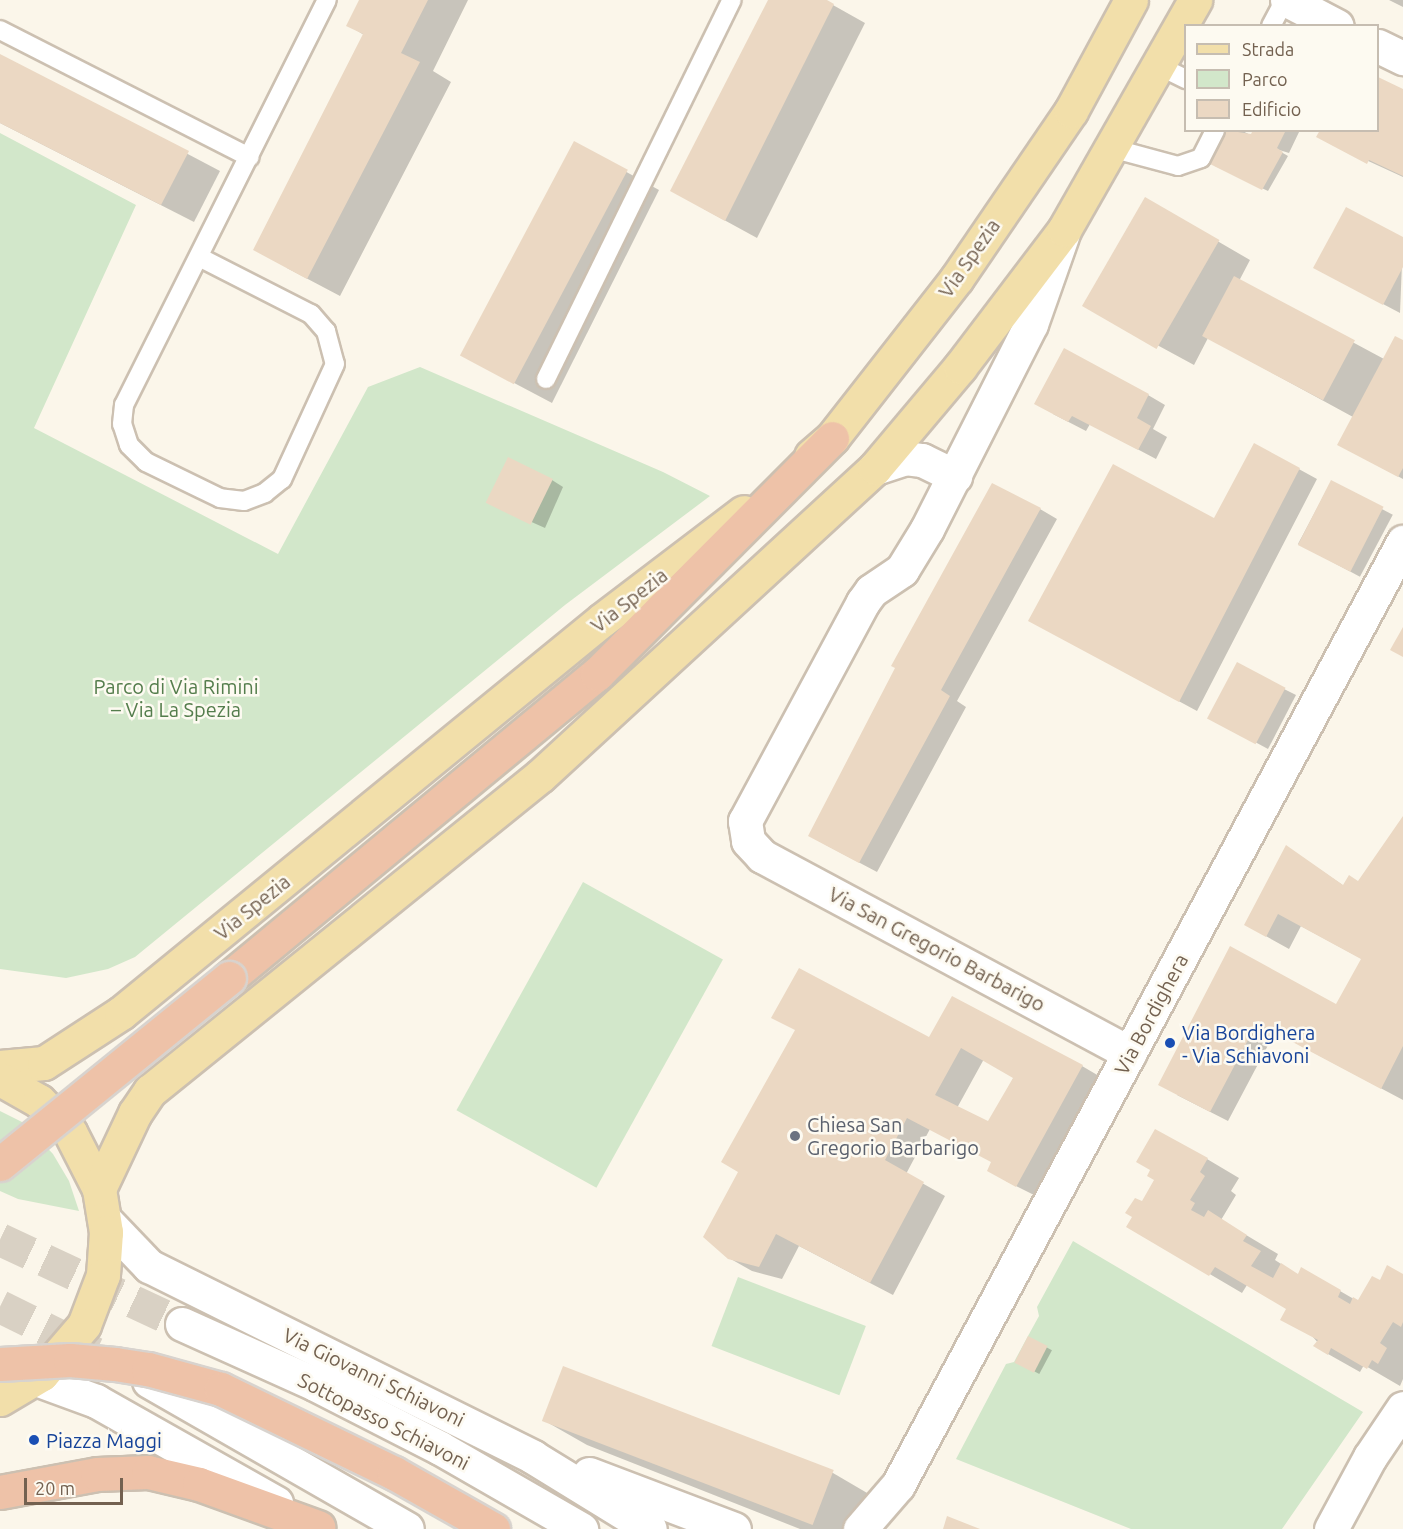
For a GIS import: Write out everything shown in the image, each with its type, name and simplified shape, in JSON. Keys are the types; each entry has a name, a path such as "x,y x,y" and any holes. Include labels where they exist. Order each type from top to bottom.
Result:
{"highway":[{"path":"0,1164 597,674 832,438"},
{"path":"0,1364 70,1360 133,1366 221,1389 394,1473 493,1529"},
{"path":"0,1492 119,1472 148,1472 179,1477 320,1528"}],"main road":[{"name":"Via Spezia","path":"0,1067 44,1063 121,1013 602,620 752,506 832,438 957,278 1071,111 1131,0"},
{"path":"1187,24 1195,0"},
{"path":"102,1205 135,1113 150,1091 540,776 875,468 960,368 1064,230 1110,148 1172,73 1184,35"},
{"path":"0,1079 21,1089 55,1115 82,1150 102,1205 103,1275 89,1315 72,1343 36,1379 0,1399"}],"street":[{"path":"1286,0 1334,24"},
{"path":"1379,47 1403,58"},
{"path":"875,468 905,458 922,460 955,476 1031,324 1064,230"},
{"name":"Via San Gregorio Barbarigo","path":"955,476 910,560 863,602 745,821 748,841 762,856 1130,1053"},
{"name":"Via Bordighera","path":"860,1529 898,1485 1403,542"},
{"name":"Via Giovanni Schiavoni","path":"102,1205 149,1266 559,1471 650,1529"},
{"name":"Sottopasso Schiavoni","path":"182,1324 315,1384 409,1432 581,1529"},
{"path":"36,1379 96,1401 320,1528"},
{"path":"149,1381 407,1529"},
{"path":"1331,1529 1370,1457 1403,1408"},
{"path":"559,1471 616,1482 734,1529"},
{"name":"Via Bordighera","path":"892,1529 898,1485"}],"lane":[{"path":"199,257 311,314 326,331 335,364 282,479 265,493 244,501 220,498 146,462 129,446 122,424 124,405 327,0"},
{"path":"546,379 732,0"},
{"path":"1272,24 1286,0"},
{"path":"0,30 249,157"},
{"path":"1110,148 1178,166 1201,159 1214,132"}],"green space":[{"name":"Parco di Via Rimini – Via La Spezia","path":"0,133 136,205 34,428 278,554 368,387 420,367 663,472 710,496 565,605 135,957 108,969 66,978 0,969"},
{"path":"583,882 723,960 596,1188 456,1110"},
{"path":"0,1111 24,1123 53,1154 69,1181 79,1211 18,1199 0,1191"},
{"path":"1073,1241 1363,1412 1282,1529 1131,1529 956,1459 1006,1364 1014,1362 1039,1316 1037,1307"},
{"path":"738,1277 866,1326 839,1395 711,1346"}],"building":[{"path":"359,0 428,0 401,53 420,62 307,279 253,250 363,34 346,26"},
{"path":"768,0 827,0 834,4 725,221 670,191"},
{"path":"0,54 189,151 161,205 0,123"},
{"path":"1379,77 1403,89 1403,176 1369,160 1367,164 1316,137 1319,132 1379,132"},
{"path":"1224,132 1251,134 1252,132 1285,132 1277,148 1283,152 1262,190 1208,163"},
{"path":"574,141 628,170 514,384 460,356"},
{"path":"1145,197 1219,240 1156,349 1082,306"},
{"path":"1346,207 1403,237 1403,267 1383,305 1313,268"},
{"path":"1234,276 1355,340 1323,400 1202,336"},
{"path":"1395,336 1403,340 1403,468 1398,477 1337,445"},
{"path":"1064,348 1149,394 1137,418 1151,426 1138,450 1072,416 1068,422 1034,404"},
{"path":"1254,443 1300,468 1179,702 1028,621 1113,464 1214,518"},
{"path":"508,457 553,479 531,525 486,503"},
{"path":"1331,480 1384,507 1350,572 1298,545"},
{"path":"992,483 1041,508 941,690 950,696 859,863 808,836 895,668 891,666"},
{"path":"1403,627 1403,657 1390,650"},
{"path":"1237,662 1286,688 1256,744 1207,719"},
{"path":"1403,816 1403,1046 1381,1089 1257,1023 1210,1112 1158,1085 1230,946 1336,1004 1361,959 1278,914 1266,937 1244,925 1286,845 1343,885 1349,875 1358,881"},
{"path":"799,968 929,1037 952,996 1083,1065 1016,1187 987,1171 991,1162 907,1118 885,1160 924,1182 870,1283 776,1234 759,1267 728,1259 703,1237 738,1172 721,1162 795,1030 771,1018","holes":["961,1048 1013,1078 988,1121 935,1095"]},
{"path":"1155,1129 1208,1158 1200,1172 1205,1176 1190,1200 1195,1203 1191,1210 1204,1217 1208,1210 1247,1235 1243,1241 1261,1251 1251,1266 1273,1278 1281,1263 1298,1274 1301,1267 1341,1290 1338,1297 1350,1304 1353,1297 1358,1300 1372,1276 1380,1280 1387,1265 1403,1274 1403,1322 1401,1327 1393,1322 1380,1343 1387,1348 1378,1364 1372,1360 1367,1369 1331,1348 1328,1355 1313,1346 1318,1340 1280,1320 1286,1309 1215,1267 1209,1276 1126,1227 1132,1217 1125,1213 1135,1198 1142,1201 1154,1180 1147,1176 1150,1170 1136,1162"},
{"path":"1028,1336 1048,1346 1034,1373 1014,1363"},
{"path":"563,1366 834,1470 813,1525 542,1421"},
{"path":"947,1516 980,1529 943,1529"}],"tunnel":[{"path":"0,1239 182,1324"},
{"path":"0,1306 95,1353"}],"place":[{"name":"Via Bordighera - Via Schiavoni","path":"1170,1043"},
{"name":"Chiesa San Gregorio Barbarigo","path":"795,1136"},
{"name":"Piazza Maggi","path":"34,1440"}]}
